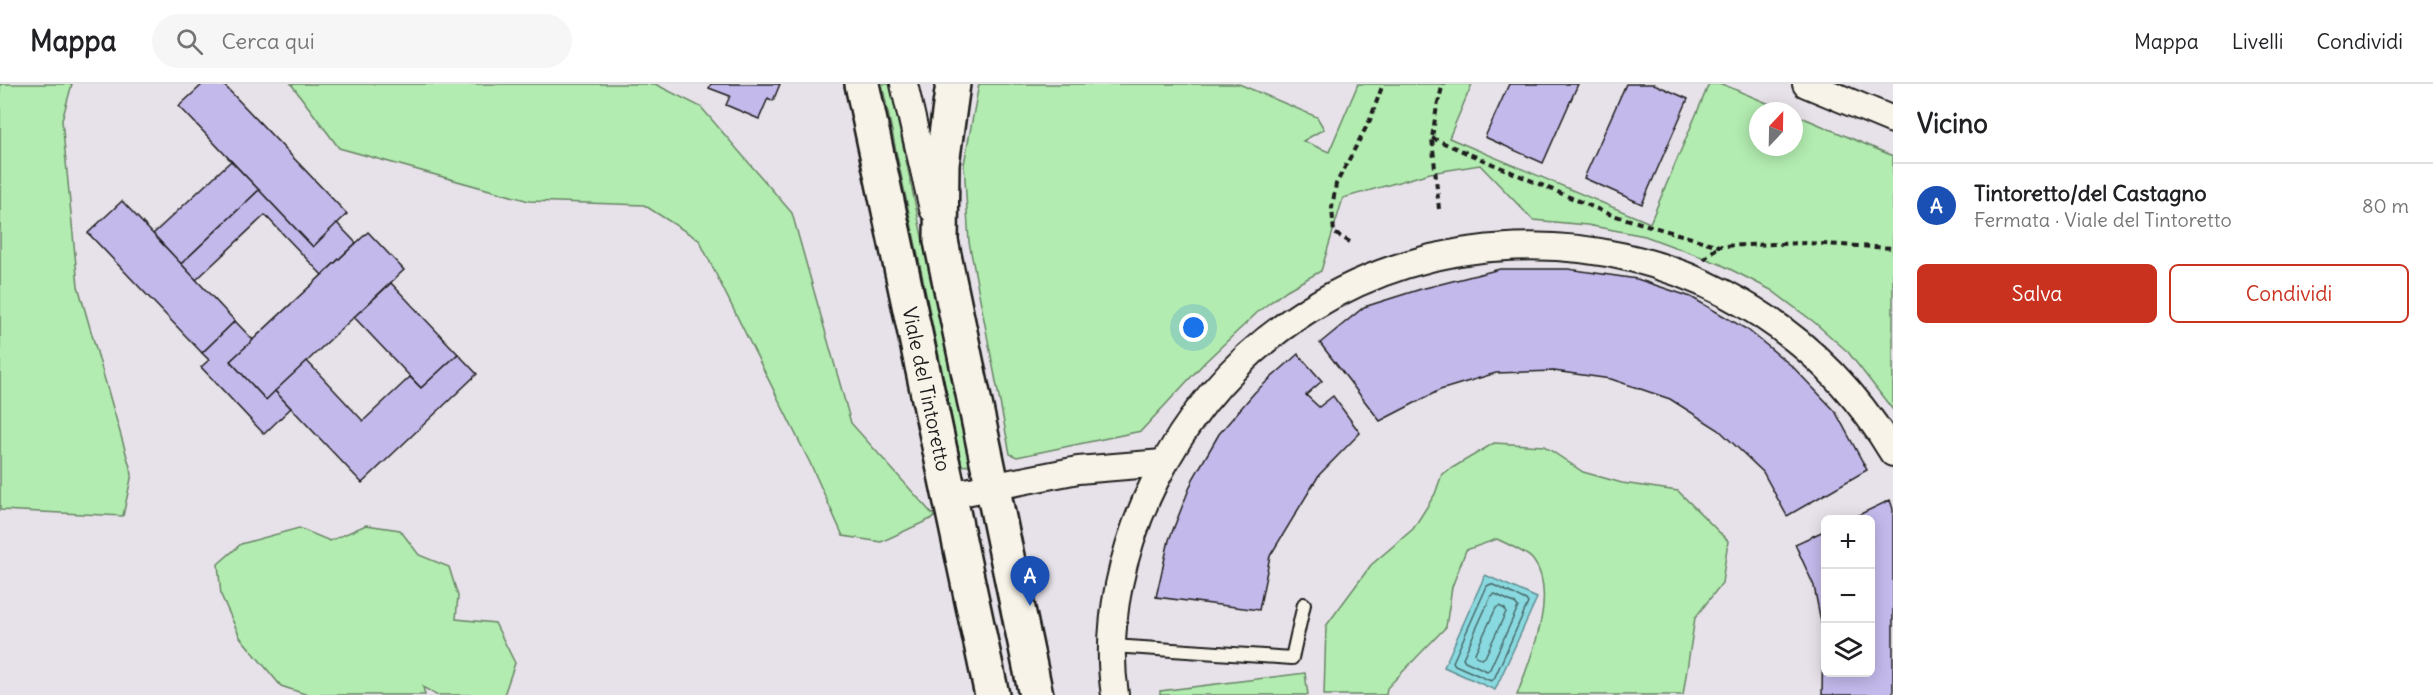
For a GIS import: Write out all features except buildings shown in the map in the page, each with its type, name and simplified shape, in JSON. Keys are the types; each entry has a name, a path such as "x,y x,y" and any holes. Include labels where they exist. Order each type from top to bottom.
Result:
{"main road":[{"name":"Viale del Tintoretto","path":"862,84 992,695"},
{"path":"953,84 942,164 941,241 1036,695"}],"street":[{"path":"904,84 941,241"},
{"path":"1806,84 1893,120"},
{"path":"1114,695 1113,646 1118,595 1127,552 1141,511 1164,463 1191,419 1224,379 1261,343 1312,307 1359,282 1420,260 1484,248 1535,246 1593,250 1630,258 1686,275 1740,302 1790,335 1834,375 1867,414 1893,453"},
{"path":"950,495 1078,470 1164,463"}],"lane":[{"path":"1113,646 1292,658 1304,604"}],"path":[{"path":"1350,242 1334,233 1332,208 1336,184 1370,120 1383,84"},
{"path":"1439,209 1432,138 1443,84"},
{"path":"1432,138 1609,214 1719,246 1806,243 1893,248"}],"green space":[{"path":"0,84 72,84 62,120 78,286 132,474 123,516 0,510"},
{"path":"291,84 655,84 701,107 792,213 851,423 935,517 881,542 843,536 811,465 699,240 644,205 529,201 339,148"},
{"path":"882,84 890,84 970,465 962,466"},
{"path":"979,84 1239,84 1317,117 1324,129 1303,141 1329,152 1358,84 1472,84 1449,138 1650,223 1709,84 1722,84 1765,102 1749,102 1749,156 1803,156 1803,118 1893,156 1893,410 1848,352 1814,322 1771,290 1720,264 1645,236 1587,225 1533,220 1480,165 1430,173 1343,198 1321,271 1287,290 1260,310 1205,362 1141,431 1017,457 1010,454 969,242 964,164"},
{"path":"1494,443 1544,446 1583,472 1622,483 1678,491 1728,541 1722,583 1695,618 1683,695 1517,695 1540,627 1543,590 1540,574 1533,560 1522,551 1497,539 1466,550 1452,587 1446,627 1387,688 1386,695 1324,695 1326,626 1371,565 1413,529 1435,494 1442,474"},
{"path":"366,525 400,530 419,555 449,567 458,596 456,619 495,623 515,663 504,695 436,695 423,687 425,695 308,695 281,686 240,637 221,595 218,564 241,544 299,528 330,541"},
{"path":"1305,673 1308,695 1160,695 1160,691"}],"water":[{"path":"1485,575 1537,598 1495,690 1444,667"}],"place":[{"name":"Tintoretto/del Castagno","path":"1030,606"}]}
